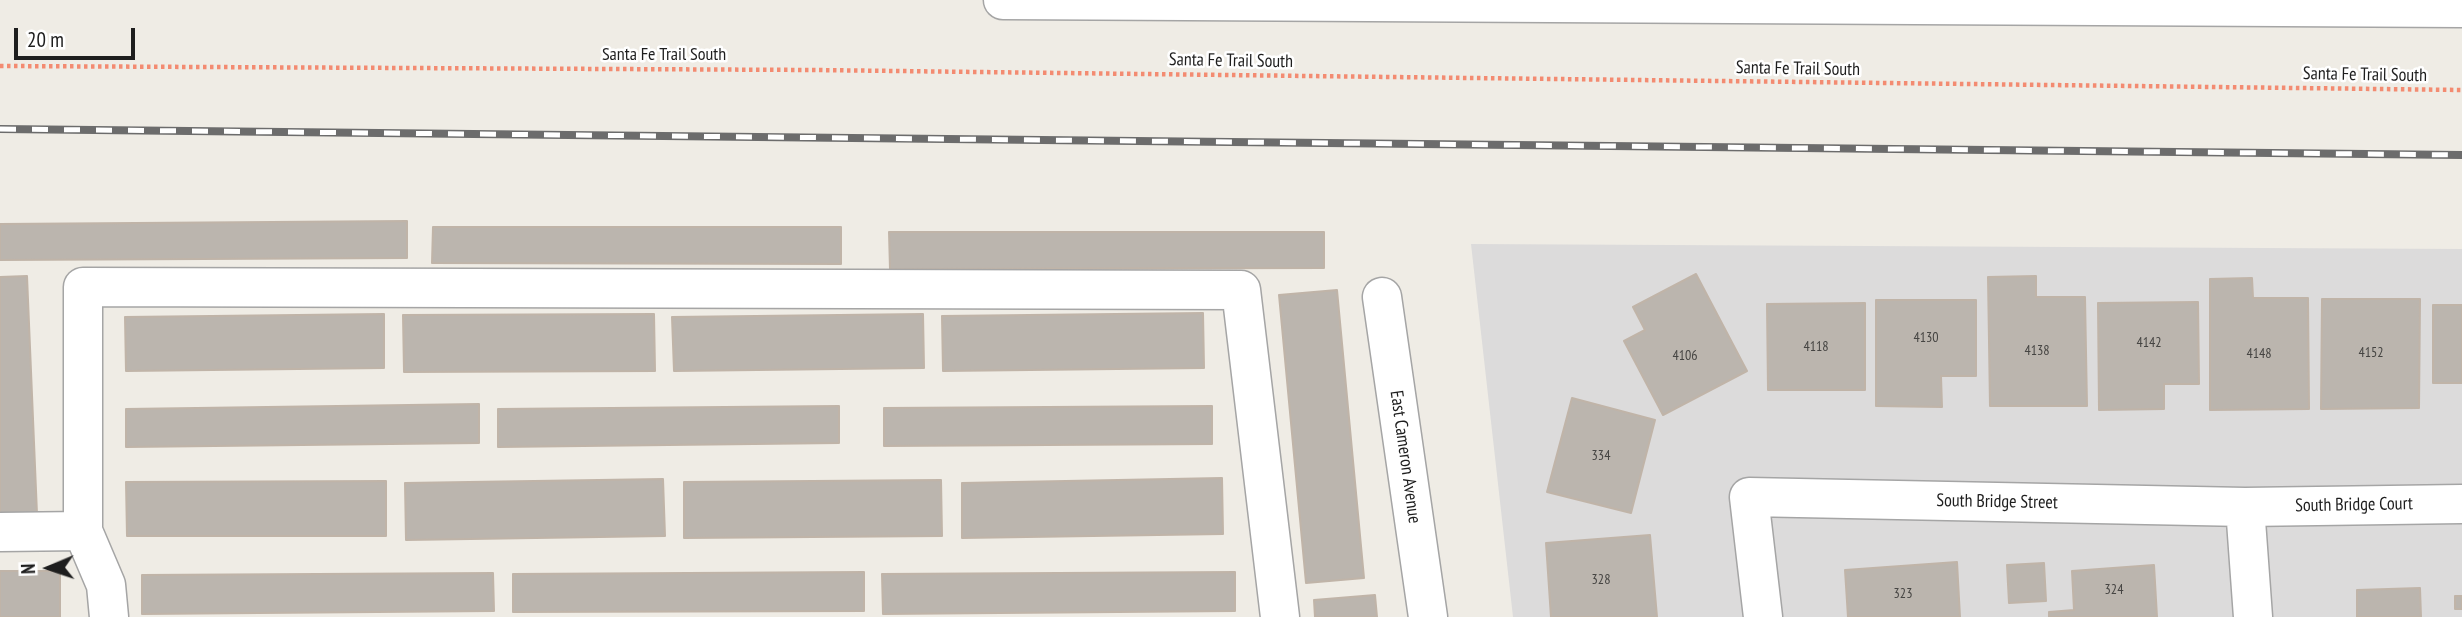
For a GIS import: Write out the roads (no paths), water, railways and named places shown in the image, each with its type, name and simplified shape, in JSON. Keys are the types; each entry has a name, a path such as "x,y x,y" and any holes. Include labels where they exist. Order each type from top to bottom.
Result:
{"street":[{"path":"1003,0 2462,8"},
{"path":"109,617 106,585 83,531 83,287 1241,290 1280,617"},
{"name":"East Cameron Avenue","path":"1382,297 1428,617"},
{"name":"South Bridge Street","path":"1763,617 1749,497 2245,507"},
{"name":"South Bridge Court","path":"2245,507 2462,504"},
{"path":"2245,507 2253,617"},
{"path":"0,532 83,531"}],"railway":[{"path":"0,129 2462,155"}]}
